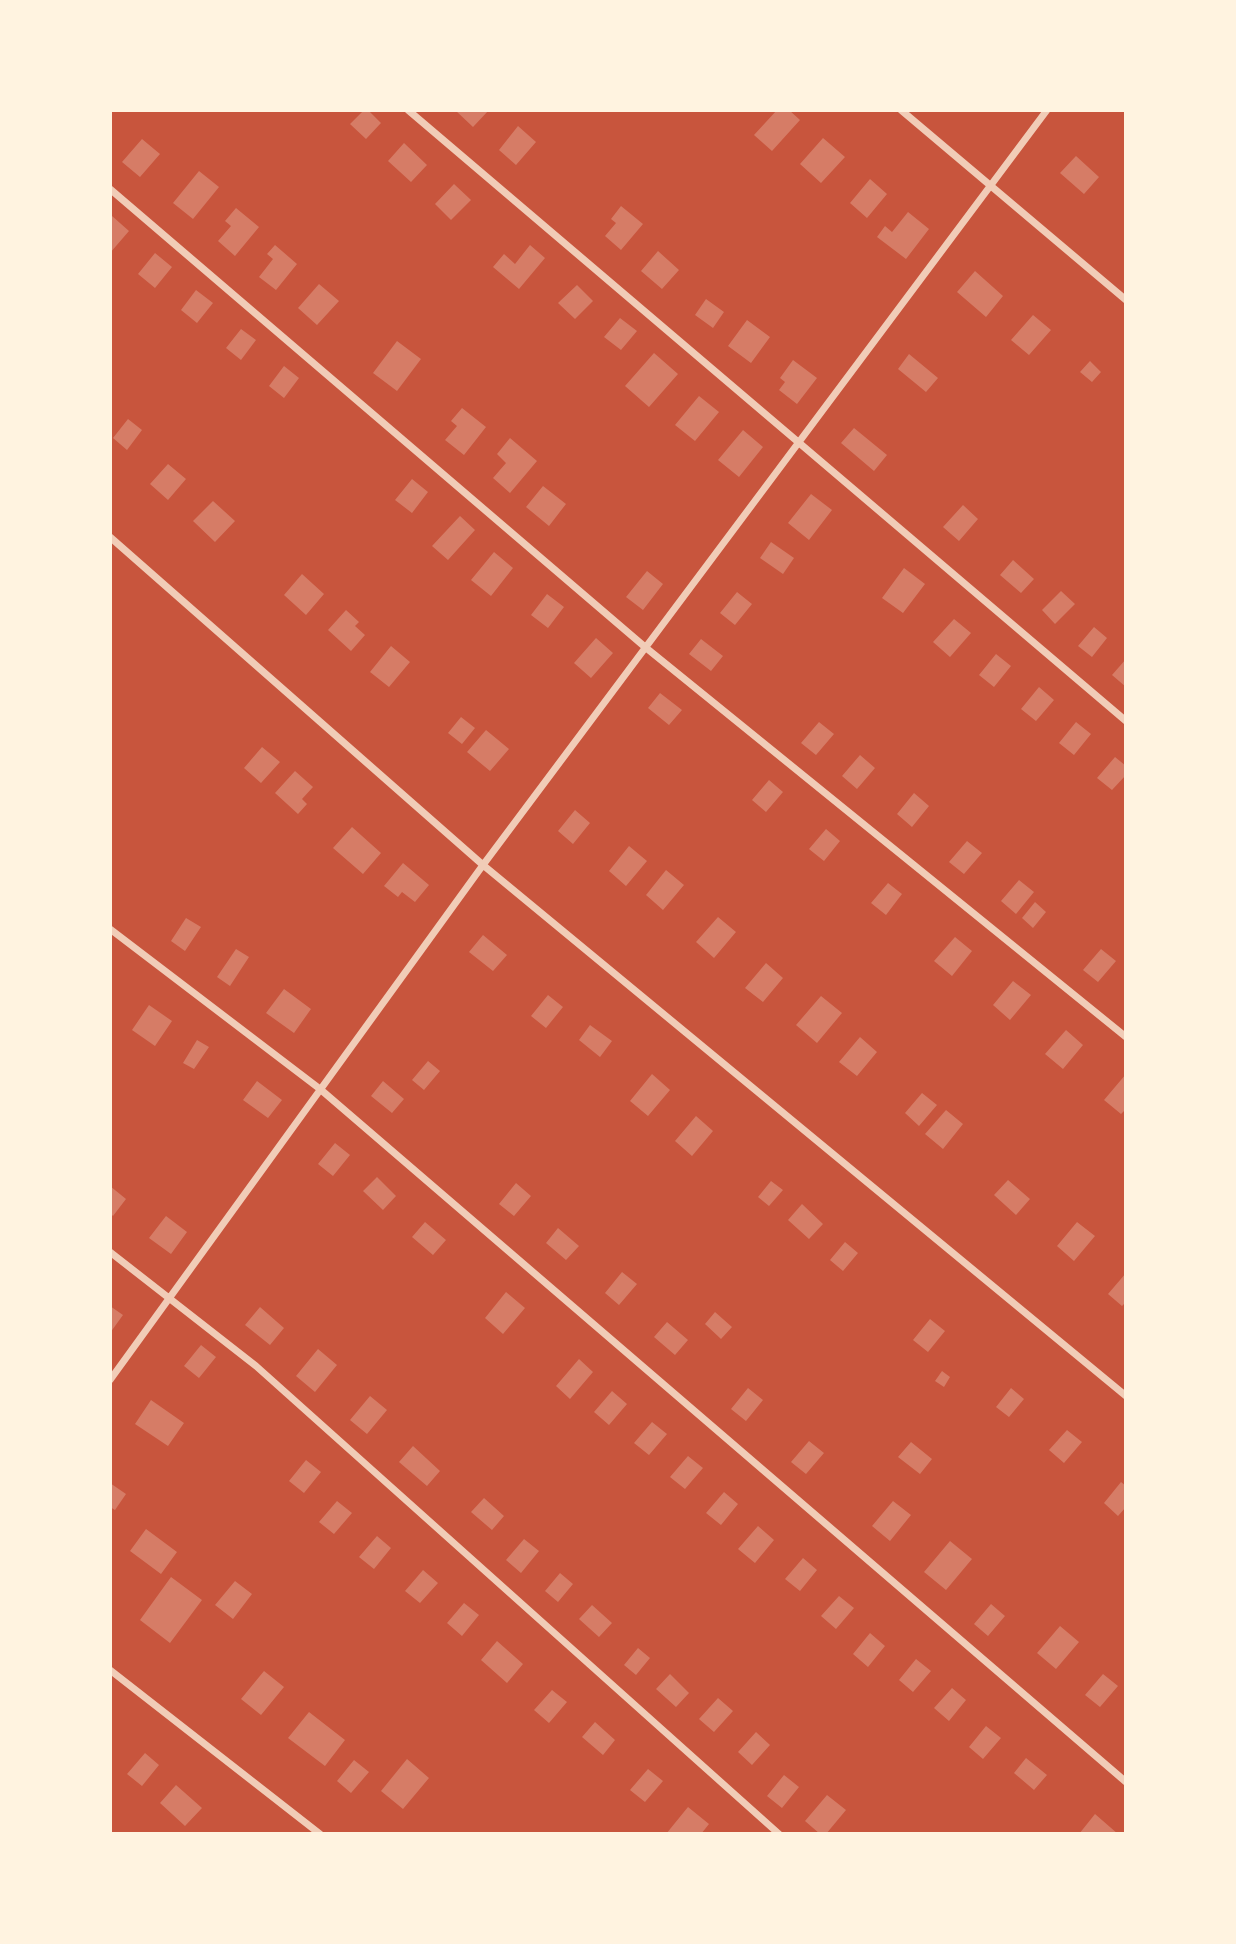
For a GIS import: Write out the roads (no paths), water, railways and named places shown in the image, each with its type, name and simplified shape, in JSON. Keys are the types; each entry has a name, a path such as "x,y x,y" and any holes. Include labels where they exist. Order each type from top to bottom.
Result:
{"street":[{"path":"408,110 1126,721"},
{"path":"901,110 1126,300"},
{"path":"110,1380 483,865 989,184 1047,110"},
{"path":"110,189 645,647 1126,1037"},
{"path":"110,537 483,865 1126,1396"},
{"path":"110,929 320,1089 1126,1782"},
{"path":"110,1252 256,1366 779,1834"},
{"path":"110,1670 320,1834"}]}
